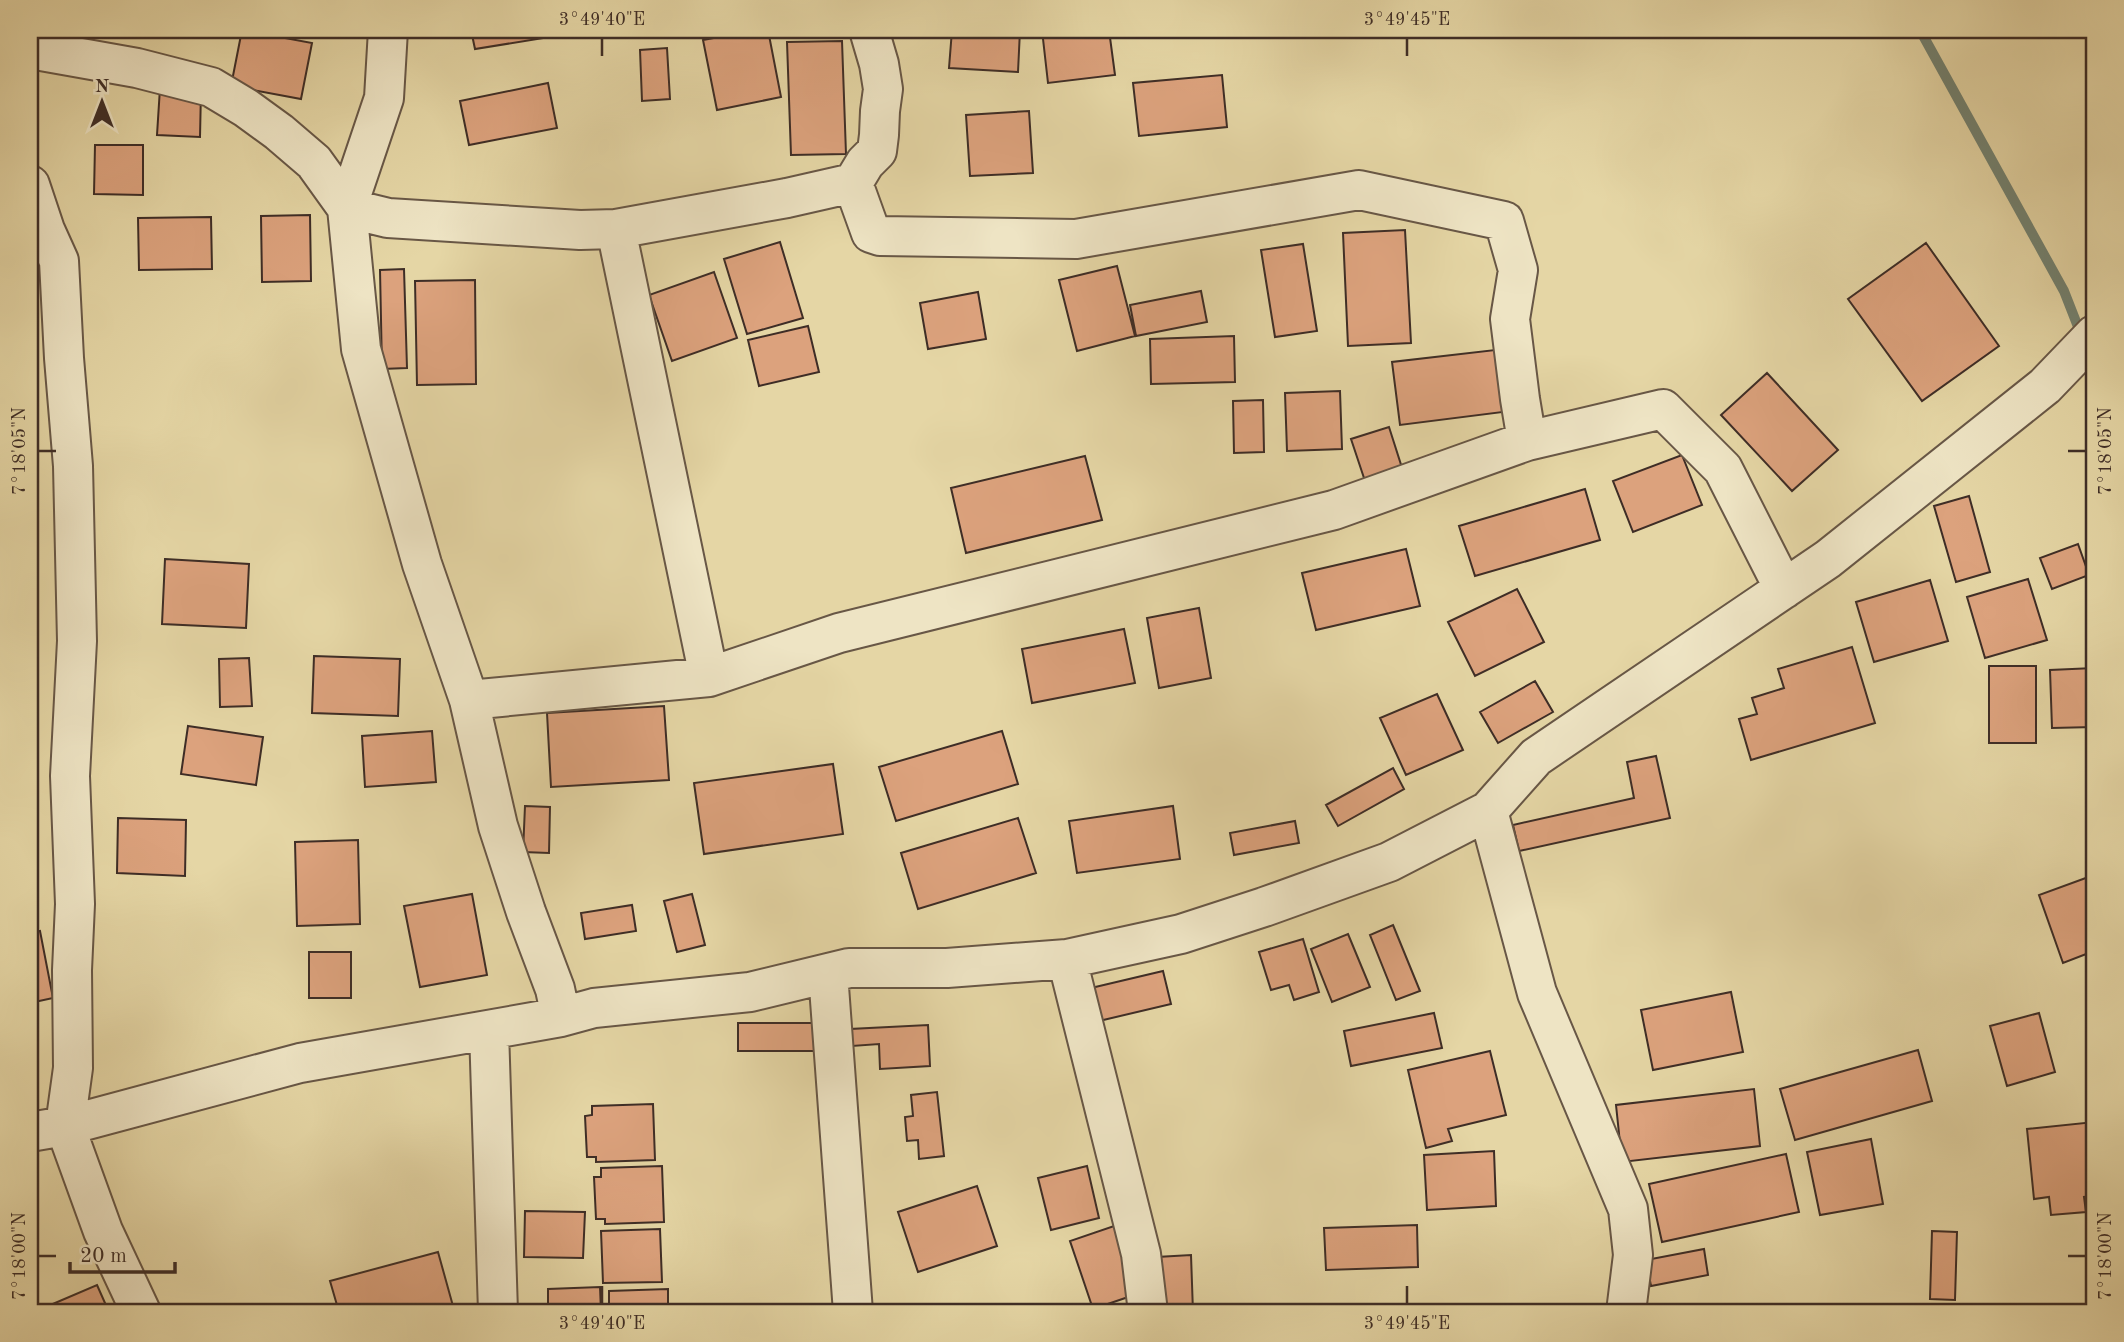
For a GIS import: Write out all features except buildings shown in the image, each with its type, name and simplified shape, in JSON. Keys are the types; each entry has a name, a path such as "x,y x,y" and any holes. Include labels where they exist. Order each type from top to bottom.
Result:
{"street":[{"path":"388,30 384,98 347,208 361,349 422,564 469,700 498,826 555,989 561,1017"},
{"path":"30,49 137,68 211,87 279,132 314,162 347,208 388,218 580,230 616,229 787,198 853,183 865,163 877,151 879,135 883,89 869,30"},
{"path":"853,183 871,233 880,236 1076,239 1359,190 1504,221 1518,270 1510,319 1527,441"},
{"path":"30,185 59,261 73,466 77,641 70,776 75,904 72,970 73,1068 47,1129"},
{"path":"616,229 709,677"},
{"path":"30,307 63,330"},
{"path":"47,1129 300,1063 561,1017 594,1008 750,992 849,968 947,968 1068,959 1181,934 1264,908 1389,862 1488,811 1536,757 1828,559 2045,386 2094,335"},
{"path":"469,700 709,677 839,633 1334,510 1527,441 1663,409 1723,469 1784,589"},
{"path":"1488,811 1536,993 1628,1209 1633,1255 1626,1312"},
{"path":"1068,959 1141,1254 1148,1312"},
{"path":"828,973 853,1312"},
{"path":"489,1030 498,1312"},
{"path":"47,1129 103,1231 141,1312"}],"waterway":[{"path":"1920,30 2064,291 2082,337"}]}
